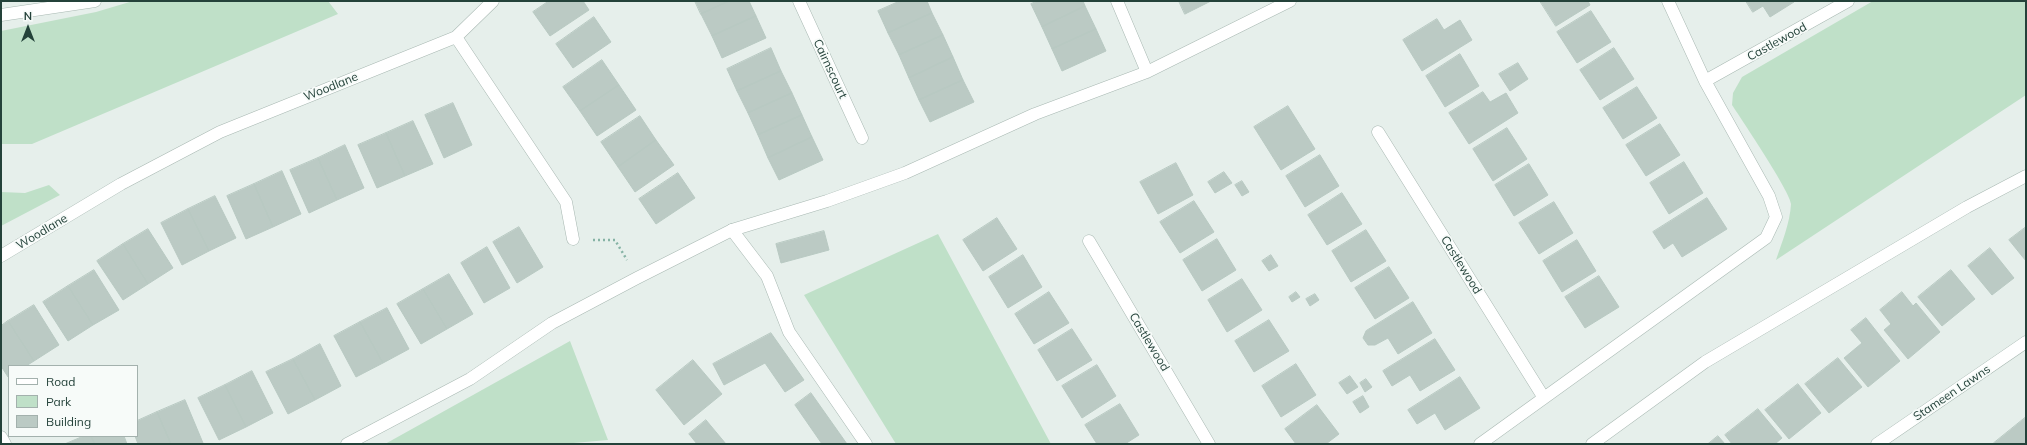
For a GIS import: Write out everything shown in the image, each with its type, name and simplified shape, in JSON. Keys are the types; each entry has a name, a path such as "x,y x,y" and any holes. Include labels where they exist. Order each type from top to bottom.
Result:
{"street":[{"path":"1,15 95,1"},
{"path":"493,1 456,37 566,202 573,239"},
{"name":"Cairnscourt","path":"799,1 862,138"},
{"path":"1117,1 1147,72"},
{"path":"347,444 470,379 552,323 732,230 827,201 905,173 1035,114 1147,72 1290,1"},
{"path":"1480,444 1766,238 1776,218 1769,196 1704,81 1668,1"},
{"name":"Castlewood","path":"1704,81 1848,1"},
{"name":"Woodlane","path":"1,256 121,184 220,132 456,37"},
{"name":"Castlewood","path":"1378,132 1544,398"},
{"path":"1592,444 1705,362 1967,207 2026,176"},
{"path":"732,230 768,276 789,332 866,444"},
{"name":"Castlewood","path":"1089,241 1209,444"},
{"name":"Stameen Lawns","path":"1877,444 2026,342"},
{"path":"1,437 5,444"}],"path":[{"path":"573,239 616,240 637,278"}],"green space":[{"path":"133,1 328,1 338,14 32,144 1,144 1,31 96,12"},
{"path":"1873,1 2026,1 2026,95 1776,260 1787,225 1791,204 1789,197 1775,172 1732,105 1733,93 1742,77"},
{"path":"49,185 60,195 1,226 1,192 25,193"},
{"path":"938,234 1051,444 896,444 804,295"},
{"path":"570,341 608,440 562,444 385,444"}],"building":[{"path":"549,1 583,1 589,10 550,36 533,12"},
{"path":"695,1 729,1 701,14"},
{"path":"729,1 749,1 756,16 712,36 701,14"},
{"path":"900,1 927,1 932,13 888,33 878,11"},
{"path":"1038,1 1083,1 1085,6 1042,27 1031,4"},
{"path":"1179,1 1211,1 1185,14"},
{"path":"1540,1 1588,1 1590,5 1556,26"},
{"path":"1746,1 1794,2 1770,17 1763,6 1753,12"},
{"path":"1085,6 1096,29 1052,49 1042,27"},
{"path":"1591,11 1611,42 1577,63 1557,32"},
{"path":"932,13 943,35 899,55 888,33"},
{"path":"756,16 766,38 722,58 712,36"},
{"path":"594,17 611,42 573,68 556,44"},
{"path":"1437,19 1444,30 1460,20 1472,40 1422,71 1403,40"},
{"path":"1096,29 1106,51 1062,71 1052,49"},
{"path":"943,35 953,57 909,78 899,55"},
{"path":"771,48 781,71 737,91 727,69"},
{"path":"1614,48 1634,79 1600,100 1580,70"},
{"path":"1460,54 1479,86 1445,107 1426,76"},
{"path":"953,57 963,80 919,100 909,78"},
{"path":"602,60 619,85 580,111 563,87"},
{"path":"1518,63 1528,79 1510,91 1499,74"},
{"path":"781,71 792,93 748,113 737,91"},
{"path":"963,80 974,102 930,122 919,100"},
{"path":"619,85 636,110 597,136 580,111"},
{"path":"1637,87 1657,118 1623,139 1603,108"},
{"path":"1483,92 1490,102 1506,93 1518,113 1469,144 1449,113"},
{"path":"792,93 802,115 758,135 748,113"},
{"path":"453,103 472,145 444,158 425,115"},
{"path":"1288,106 1315,149 1281,170 1254,127"},
{"path":"802,115 812,137 768,158 758,135"},
{"path":"640,116 656,140 618,167 601,142"},
{"path":"413,121 433,164 405,176 386,133"},
{"path":"1660,124 1680,155 1646,176 1626,145"},
{"path":"1507,128 1527,159 1493,181 1473,149"},
{"path":"386,133 405,176 377,188 358,145"},
{"path":"812,137 823,160 779,180 768,158"},
{"path":"656,140 674,165 635,192 618,167"},
{"path":"345,145 364,188 337,200 318,158"},
{"path":"1320,155 1339,186 1305,207 1286,176"},
{"path":"318,158 337,200 309,213 290,170"},
{"path":"1684,162 1703,193 1669,214 1650,183"},
{"path":"1176,163 1193,195 1158,214 1140,182"},
{"path":"1529,164 1548,195 1514,216 1495,185"},
{"path":"282,171 301,214 273,227 254,184"},
{"path":"1224,172 1232,183 1215,193 1208,182"},
{"path":"678,173 695,198 656,224 639,199"},
{"path":"1242,181 1249,192 1242,196 1235,185"},
{"path":"254,184 273,227 246,239 227,196"},
{"path":"1342,193 1362,224 1327,245 1308,215"},
{"path":"215,196 236,238 209,251 188,209"},
{"path":"1707,198 1727,229 1682,257 1673,243 1664,249 1653,232"},
{"path":"1194,201 1214,232 1180,253 1160,222"},
{"path":"1554,202 1573,233 1539,254 1519,223"},
{"path":"188,209 209,251 182,265 161,223"},
{"path":"997,218 1017,249 983,271 963,240"},
{"path":"519,227 543,267 517,283 493,242"},
{"path":"2026,227 2026,261 2009,240"},
{"path":"148,229 173,268 148,284 123,244"},
{"path":"1366,230 1386,261 1351,282 1332,251"},
{"path":"824,231 829,250 781,263 776,244"},
{"path":"1217,239 1236,270 1202,291 1183,260"},
{"path":"1577,240 1596,271 1562,292 1543,261"},
{"path":"123,244 148,284 123,300 97,261"},
{"path":"487,247 510,288 484,303 461,263"},
{"path":"1990,248 2014,278 1992,295 1968,266"},
{"path":"1023,255 1042,287 1008,308 989,277"},
{"path":"1271,255 1278,266 1269,271 1262,261"},
{"path":"1389,267 1409,298 1375,319 1355,288"},
{"path":"94,270 119,310 93,325 68,286"},
{"path":"1951,270 1975,299 1942,326 1918,297"},
{"path":"449,274 473,314 447,329 423,289"},
{"path":"1599,276 1619,307 1585,328 1565,297"},
{"path":"1242,279 1262,310 1227,332 1208,300"},
{"path":"68,286 93,325 68,341 43,302"},
{"path":"423,289 447,329 421,344 397,304"},
{"path":"1049,292 1069,323 1034,344 1015,314"},
{"path":"1296,292 1300,297 1292,302 1289,297"},
{"path":"1902,292 1913,306 1916,303 1940,332 1908,359 1884,330 1891,324 1880,310"},
{"path":"1315,294 1319,300 1310,306 1306,299"},
{"path":"1413,302 1432,333 1398,354 1388,338 1375,345 1368,345 1363,338 1366,331"},
{"path":"34,305 59,345 34,361 8,321"},
{"path":"387,308 409,349 383,363 360,322"},
{"path":"1866,318 1900,361 1868,387 1844,358 1862,343 1851,330"},
{"path":"1269,320 1289,351 1254,372 1235,341"},
{"path":"8,321 34,361 28,365 8,365 8,377 1,366 1,326"},
{"path":"360,322 383,363 356,377 334,336"},
{"path":"1072,329 1092,360 1057,381 1038,350"},
{"path":"771,333 804,380 785,392 765,363 724,385 713,364"},
{"path":"1435,339 1455,370 1420,391 1410,375 1392,386 1383,371"},
{"path":"320,344 341,386 315,400 293,359"},
{"path":"1838,358 1862,387 1829,413 1805,384"},
{"path":"293,359 315,400 288,414 266,372"},
{"path":"693,360 722,394 684,425 656,390"},
{"path":"1296,364 1316,395 1281,417 1262,386"},
{"path":"1097,365 1116,396 1082,418 1062,386"},
{"path":"252,371 273,413 246,427 225,385"},
{"path":"1350,376 1358,387 1347,394 1339,383"},
{"path":"1460,377 1480,408 1445,430 1435,413 1417,424 1408,410"},
{"path":"1366,379 1372,387 1365,392 1360,383"},
{"path":"1798,384 1821,413 1789,439 1765,410"},
{"path":"225,385 246,427 219,440 198,398"},
{"path":"811,393 847,444 822,444 795,405"},
{"path":"1363,396 1369,407 1360,413 1353,402"},
{"path":"185,400 203,443 202,444 171,444 157,412"},
{"path":"1120,404 1139,435 1125,444 1097,444 1085,425"},
{"path":"1317,405 1339,434 1326,444 1296,444 1285,429"},
{"path":"1758,409 1782,438 1775,444 1732,444 1725,435"},
{"path":"157,412 171,444 138,444 135,437 138,437 138,421"},
{"path":"2026,417 2026,444 1994,443"},
{"path":"706,420 726,444 697,444 689,434"},
{"path":"1718,436 1725,444 1708,444"},
{"path":"82,437 92,437 95,444 65,444"},
{"path":"92,437 124,437 127,444 95,444"}]}
